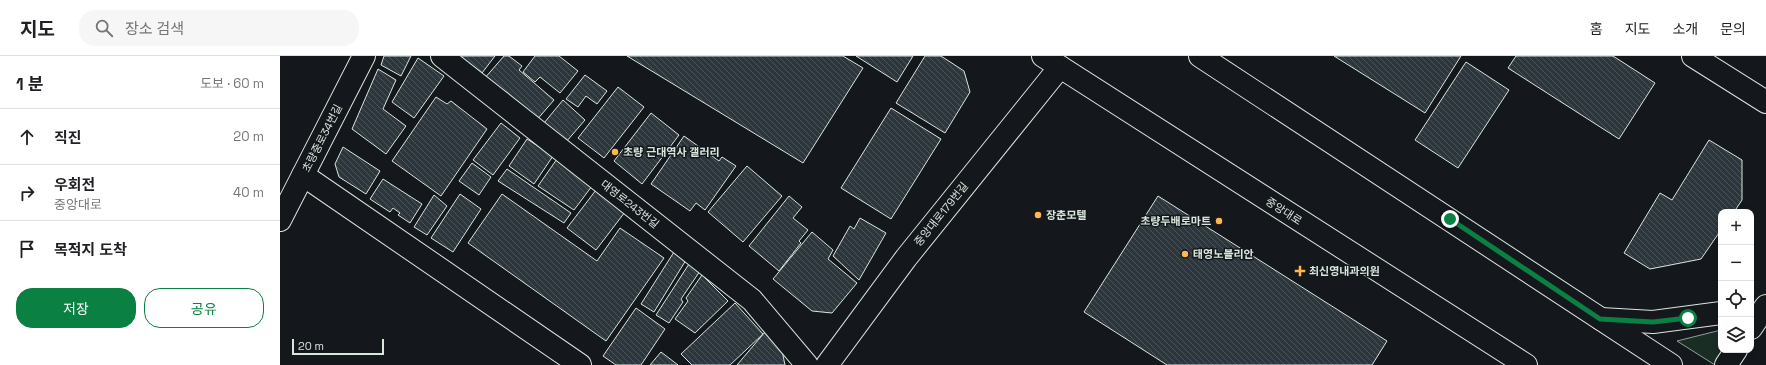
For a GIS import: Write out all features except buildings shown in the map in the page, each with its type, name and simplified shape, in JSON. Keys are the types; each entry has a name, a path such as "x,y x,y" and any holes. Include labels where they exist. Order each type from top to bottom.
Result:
{"street":[{"name":"초량중로34번길","path":"280,220 364,56"},
{"name":"대영로243번길","path":"442,56 752,300 807,365"},
{"path":"1200,56 1671,365"},
{"path":"1693,56 1766,102"},
{"name":"중앙대로","path":"1052,62 1522,364"},
{"name":"중앙대로179번길","path":"827,365 1052,62"},
{"path":"303,175 580,365"},
{"path":"1754,302 1766,296"},
{"path":"1754,324 1766,306"},
{"path":"1600,319 1653,322 1718,313"},
{"path":"1726,365 1734,353"}],"green space":[{"path":"1718,331 1718,353 1725,353 1718,365 1715,365 1677,341"}],"place":[{"name":"초량 근대역사 갤러리","path":"615,152"},
{"name":"장춘모텔","path":"1038,215"},
{"name":"초량두배로마트","path":"1219,221"},
{"name":"태영노블리안","path":"1185,254"},
{"name":"최신영내과의원","path":"1300,271"}],"route":[{"path":"1450,219 1600,319 1653,322 1688,318"}]}
